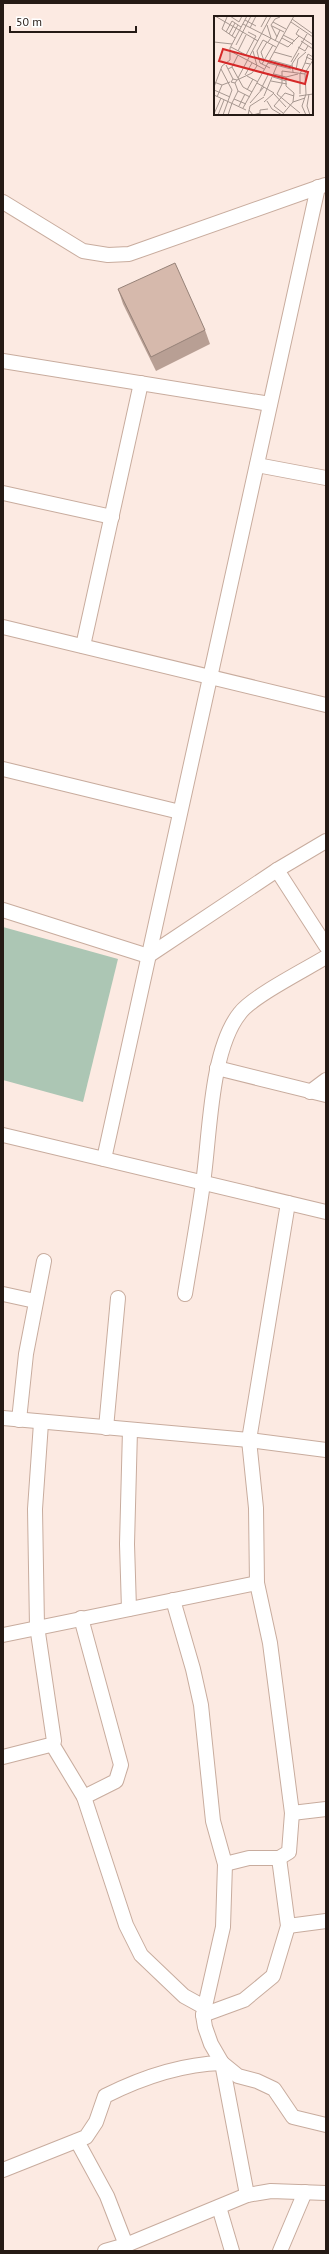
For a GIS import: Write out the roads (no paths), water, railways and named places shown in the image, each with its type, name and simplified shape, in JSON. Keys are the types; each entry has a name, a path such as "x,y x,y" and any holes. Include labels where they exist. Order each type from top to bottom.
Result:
{"street":[{"path":"3,202 83,251 108,255 129,254 322,186"},
{"path":"104,1159 270,404 322,186"},
{"path":"3,361 270,404"},
{"path":"83,646 141,383"},
{"path":"257,465 326,478"},
{"path":"3,493 112,517"},
{"path":"3,627 326,705"},
{"path":"3,769 180,812"},
{"path":"148,956 277,870 326,841"},
{"path":"277,870 326,946"},
{"path":"3,910 148,956"},
{"path":"186,1294 203,1183 217,1068 229,1029 240,1012 254,1001 326,957"},
{"path":"217,1068 326,1096"},
{"path":"310,1092 326,1080"},
{"path":"3,1135 326,1212"},
{"path":"225,1864 250,1858 279,1858 289,1852 292,1813 270,1643 257,1583 256,1508 249,1440 288,1203"},
{"path":"19,1420 26,1354 35,1301 44,1261"},
{"path":"3,1294 35,1301"},
{"path":"106,1428 118,1298"},
{"path":"3,1418 249,1440 326,1450"},
{"path":"41,1422 35,1509 37,1626 54,1736 52,1744 84,1797 126,1925 141,1956 184,1996 204,2011"},
{"path":"128,1609 127,1544 130,1430"},
{"path":"3,1635 37,1626 257,1583"},
{"path":"173,1600 193,1669 201,1705 213,1821 225,1864 223,1927 204,2011 205,2027 211,2044 222,2063 247,2195"},
{"path":"82,1618 121,1765 116,1780 84,1797"},
{"path":"3,1757 52,1744"},
{"path":"292,1813 326,1809"},
{"path":"204,2011 244,2000 273,1976 288,1926 279,1858"},
{"path":"288,1926 326,1921"},
{"path":"3,2170 86,2137 96,2122 105,2096 128,2085 197,2064 222,2063 238,2076 257,2081 274,2089 293,2116 326,2125"},
{"path":"77,2141 107,2196 126,2245"},
{"path":"105,2251 126,2245 247,2195 271,2190 326,2193"},
{"path":"280,2251 305,2192"},
{"path":"219,2207 232,2251"}]}
